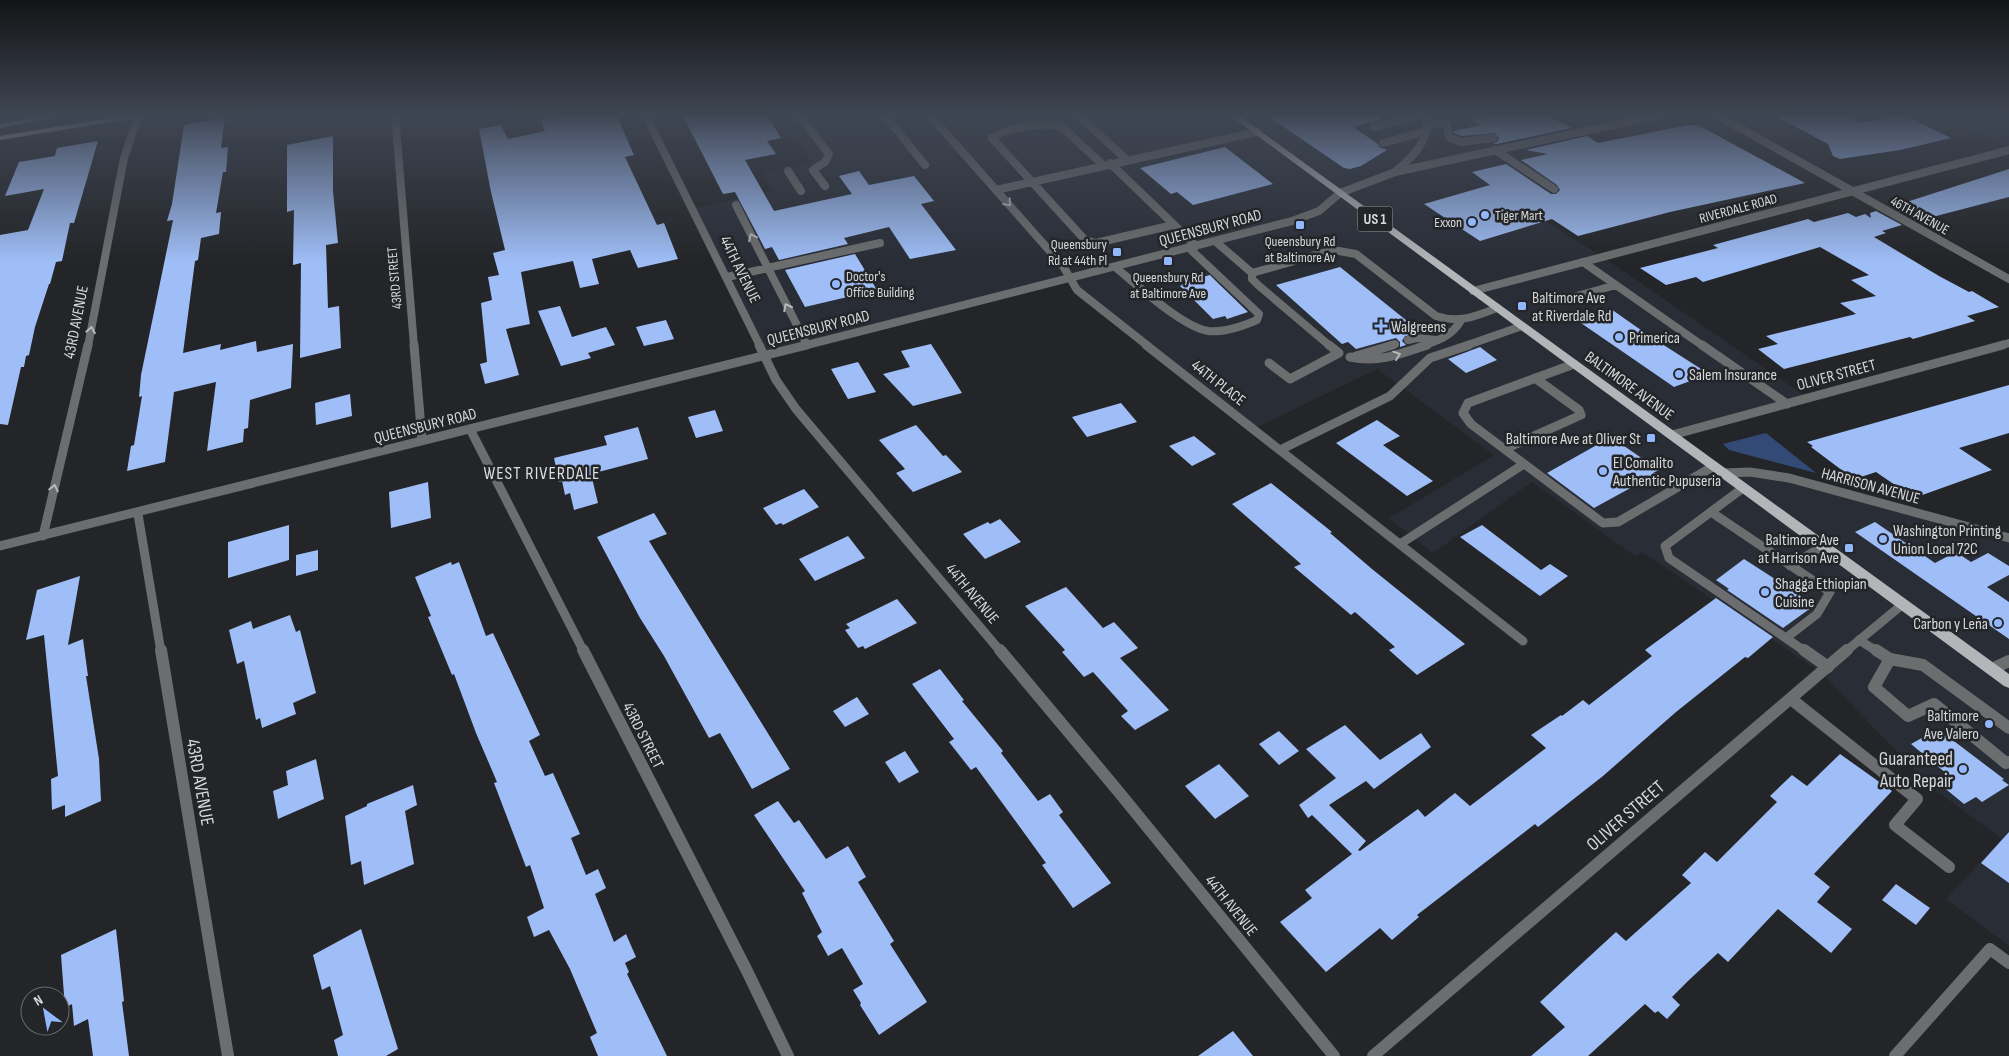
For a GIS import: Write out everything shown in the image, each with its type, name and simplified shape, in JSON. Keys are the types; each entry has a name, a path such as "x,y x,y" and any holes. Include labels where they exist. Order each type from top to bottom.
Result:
{"main road":[{"name":"BALTIMORE AVENUE","path":"1299,163 2009,682"}],"street":[{"name":"43RD AVENUE","path":"43,536 89,340 123,163"},
{"name":"43RD STREET","path":"399,163 422,440"},
{"name":"44TH AVENUE","path":"670,163 776,380 796,409 1118,791 1334,1056"},
{"path":"823,163 813,170 825,186"},
{"name":"44TH PLACE","path":"972,163 1063,266 1077,290 1523,641"},
{"path":"1014,163 1085,240 1096,243 1173,225"},
{"path":"996,190 1111,163"},
{"path":"1395,172 1405,163"},
{"name":"QUEENSBURY ROAD","path":"0,546 138,514 422,440 764,356 1193,247 1306,216 1329,205 1340,194 1369,180 1435,163"},
{"path":"1515,163 1554,189"},
{"name":"46TH AVENUE","path":"1803,163 2009,279"},
{"name":"RIVERDALE ROAD","path":"1473,290 1958,163"},
{"path":"1107,164 1173,225 1259,314 1257,320 1247,325 1207,331 1176,315 1116,267"},
{"path":"788,171 801,191"},
{"path":"736,205 807,345"},
{"path":"1215,241 1252,273 1252,278 1258,285 1338,353 1350,357 1363,360 1383,359 1442,339 1454,331 1460,322"},
{"path":"726,277 880,243"},
{"path":"1252,273 1333,250 1356,254 1436,316 1447,321 1460,322 1498,308"},
{"path":"1583,262 1787,404"},
{"path":"1559,301 1616,285"},
{"path":"1280,450 1390,396 1430,358 1522,326"},
{"path":"1408,340 1416,338 1442,339"},
{"name":"OLIVER STREET","path":"1672,435 2009,343"},
{"path":"1350,357 1395,344"},
{"path":"1269,362 1290,378 1338,353"},
{"path":"1574,364 1468,403 1463,413 1471,424 1603,523 1618,522 1719,470"},
{"path":"1505,450 1581,415 1579,410 1535,378"},
{"name":"43RD STREET","path":"470,429 747,971 788,1056"},
{"path":"1400,544 1524,464"},
{"name":"HARRISON AVENUE","path":"1719,470 1750,472 1789,478 2009,538"},
{"path":"1744,488 1665,546 1670,558 1828,666"},
{"path":"1711,512 1830,592 1817,614 1786,638"},
{"name":"43RD AVENUE","path":"138,514 228,1056"},
{"path":"1790,566 1823,546"},
{"name":"OLIVER STREET","path":"1373,1056 1903,604"},
{"path":"1859,640 1890,659 1923,665 2009,728"},
{"path":"1890,659 1874,687 1908,716 1934,704 2006,764 2009,762"},
{"path":"1992,669 2009,661"},
{"path":"1791,698 1917,798 1895,825 1949,867"},
{"path":"1895,1056 1990,949 2009,963"}],"shaded area":[{"path":"805,163 1582,163 1616,185 1524,208 1603,257 1808,398 1672,435 1724,473 1750,472 2009,538 2009,946 1946,899 2002,839 1931,787 1820,672 1642,552 1635,556 1532,482 1433,553 1389,518 1494,455 1377,369 1254,429 1077,290 1071,279 765,356 694,208 773,191 762,173"},
{"path":"1766,433 1816,473 1729,450 1723,444"}],"building":[{"path":"18,163 91,163 74,223 70,223 62,261 56,262 35,327 29,355 26,356 24,367 21,367 8,425 0,424 0,235 28,230 44,189 5,196"},
{"path":"178,163 227,163 226,172 223,172 216,213 221,212 219,234 201,238 198,260 195,261 183,353 221,344 220,350 256,341 257,352 293,344 291,388 250,400 248,428 244,429 243,442 207,451 216,382 174,392 165,462 127,471 131,446 134,445 142,396 139,397 141,375 173,220 167,221 172,204"},
{"path":"287,163 333,163 333,191 338,243 326,245 328,308 339,306 341,348 300,358 301,263 293,265 294,210 287,212"},
{"path":"486,163 628,163 657,225 664,223 678,259 638,268 630,250 592,259 599,284 580,288 573,261 521,272 530,324 506,329 519,375 485,384 480,364 487,362 481,303 492,300 488,277 499,275 493,253 505,250"},
{"path":"707,163 747,163 774,211 852,194 839,176 859,171 869,185 914,176 934,201 921,204 956,250 910,259 889,227 844,238 848,244 779,260 772,247 765,249 735,192 723,194"},
{"path":"1159,163 1246,163 1273,184 1193,205 1177,192 1171,194 1140,168"},
{"path":"1337,163 1365,163 1350,169 1344,168"},
{"path":"1526,163 1769,163 1805,183 1670,212 1578,236 1552,219 1480,241 1424,204 1490,185 1472,172 1506,164 1551,194 1556,194 1560,190 1557,185"},
{"path":"2009,169 2009,197 1917,221 1891,207"},
{"path":"1876,211 1902,225 1882,231 1886,233 1874,237 1939,276 1969,292 1972,291 1999,307 1967,316 1975,321 1913,339 1910,337 1784,369 1758,349 1778,344 1766,336 1856,314 1840,303 1876,296 1851,280 1869,275 1820,247 1703,282 1696,277 1666,285 1640,268 1718,248 1713,245 1808,219 1814,222 1848,213 1856,217 1865,214 1871,218 1870,213"},
{"name":"Doctor's Office Building","path":"855,254 877,290 805,307 785,270"},
{"name":"Walgreens","path":"1340,267 1422,333 1405,336 1402,341 1406,345 1400,347 1400,342 1396,338 1356,349 1348,342 1342,344 1276,285"},
{"path":"1210,275 1248,312 1227,319 1225,316 1213,319 1180,286 1182,285 1180,283"},
{"path":"560,306 572,337 606,327 615,345 588,353 591,358 561,366 538,311"},
{"path":"1611,309 1709,374 1674,387 1578,321"},
{"path":"666,320 674,339 644,346 636,327"},
{"path":"931,344 962,393 913,406 883,374 910,367 901,351"},
{"path":"1480,347 1497,360 1466,373 1448,359"},
{"path":"858,362 876,392 848,399 831,369"},
{"path":"2009,385 2009,433 1959,448 1992,470 1914,498 1876,472 1855,479 1851,477 1807,442"},
{"path":"350,394 352,416 316,425 315,403"},
{"path":"1121,403 1137,422 1087,437 1072,417"},
{"path":"715,410 723,431 696,438 688,417"},
{"path":"1377,420 1400,436 1383,445 1433,481 1407,496 1336,443"},
{"path":"916,425 943,456 946,455 962,472 913,492 896,473 905,469 879,440"},
{"path":"638,427 648,459 591,474 598,503 574,510 570,493 565,495 562,481 559,482 554,458 607,445 604,436"},
{"path":"1194,436 1216,454 1192,466 1169,446"},
{"name":"El Comalito Authentic Pupuseria","path":"1611,437 1659,470 1653,473 1656,474 1594,508 1547,473"},
{"path":"428,482 431,518 391,528 389,492"},
{"path":"1271,483 1332,532 1330,533 1372,569 1465,644 1417,675 1389,650 1395,647 1355,612 1351,615 1294,567 1301,564 1232,504"},
{"path":"804,489 819,507 783,525 781,523 776,525 763,508"},
{"path":"654,513 667,534 649,541 790,769 752,789 720,733 709,738 664,656 640,618 597,537"},
{"path":"1000,519 1021,542 985,559 963,534 988,522 990,524"},
{"path":"1875,522 1935,563 1956,552 1971,562 1988,553 2009,566 2009,575 1987,587 2009,602 2009,639 1855,532"},
{"path":"289,525 289,560 228,578 228,542"},
{"path":"1482,525 1541,570 1550,564 1568,576 1540,596 1460,537"},
{"path":"848,536 865,558 815,581 799,559"},
{"path":"318,550 318,570 296,576 296,555"},
{"name":"Shagga Ethiopian Cuisine","path":"1744,559 1815,605 1783,628 1727,590 1729,589 1716,580"},
{"path":"451,562 452,565 459,562 486,636 493,633 540,735 529,741 545,776 553,773 580,834 571,838 586,875 598,869 606,888 595,894 614,942 626,934 636,957 625,963 629,972 627,974 667,1056 598,1056 590,1037 597,1033 570,969 549,930 534,937 527,917 544,908 530,865 526,867 494,783 497,782 454,674 452,675 428,617 431,616 415,577"},
{"path":"80,576 68,645 83,639 88,676 86,676 99,759 101,801 65,817 65,805 52,810 51,779 58,776 44,635 26,640 37,590"},
{"path":"1066,587 1103,628 1114,622 1138,648 1120,658 1169,710 1135,730 1121,716 1128,711 1093,672 1084,677 1062,652 1065,650 1025,606"},
{"path":"1716,598 1773,637 1676,712 1603,776 1538,827 1535,824 1417,915 1419,917 1392,940 1380,928 1326,972 1280,922 1312,898 1305,890 1352,854 1312,815 1308,818 1299,805 1336,778 1306,749 1345,725 1380,760 1421,733 1431,747 1374,789 1366,781 1329,805 1366,841 1358,850 1360,851 1418,809 1425,817 1455,793 1470,806 1546,748 1531,735 1562,716 1583,700 1589,705 1652,656 1645,650"},
{"path":"897,599 917,623 865,649 863,646 858,648 845,630 850,628 846,624"},
{"path":"290,615 296,632 300,630 316,693 293,703 296,714 262,728 260,718 256,720 244,661 237,664 229,630 251,621 253,629"},
{"path":"940,669 964,700 962,701 1003,751 1001,753 1038,801 1050,794 1063,812 1059,815 1111,883 1073,908 1042,865 1046,863 976,767 971,770 949,742 954,739 912,684"},
{"path":"857,697 869,714 845,727 833,711"},
{"path":"1938,729 2004,779 2002,780 2009,785 1982,802 1976,797 1964,804 1936,781 1947,774 1911,744"},
{"path":"1279,731 1299,751 1279,765 1259,744"},
{"path":"905,751 919,772 899,783 885,762"},
{"path":"1840,754 1892,791 1814,874 1830,887 1817,902 1852,929 1831,953 1778,909 1728,962 1718,953 1688,981 1672,997 1680,1005 1667,1019 1658,1011 1655,1013 1645,1004 1588,1056 1531,1056 1565,1027 1540,1002 1616,932 1626,941 1691,883 1682,875 1705,852 1717,862 1777,802 1770,796 1792,775 1807,786"},
{"path":"316,759 324,799 278,819 273,791 288,785 286,771"},
{"path":"1219,764 1249,796 1215,819 1185,786"},
{"path":"413,785 417,805 405,811 414,864 364,885 361,861 351,865 345,816 367,806 367,804"},
{"path":"778,801 794,823 799,820 826,859 848,846 866,877 858,882 894,941 890,944 927,1002 879,1035 853,990 863,984 842,948 828,956 817,936 822,932 802,893 805,891 754,815"},
{"path":"2009,832 2009,883 1981,863"},
{"path":"1896,884 1930,908 1916,925 1882,900"},
{"path":"116,929 129,1056 93,1056 88,1019 74,1026 72,1004 70,1005 70,986 63,986 61,955"},
{"path":"361,929 398,1049 386,1056 338,1056 334,1040 343,1035 330,986 322,990 313,955"},
{"path":"1233,1031 1253,1056 1198,1056"}],"place":[{"name":"Tiger Mart","path":"1485,215"},
{"name":"Exxon","path":"1472,222"},
{"name":"Queensbury Rd at Baltimore Av","path":"1300,225"},
{"name":"Queensbury Rd at 44th Pl","path":"1117,252"},
{"name":"Queensbury Rd at Baltimore Ave","path":"1168,261"},
{"name":"Doctor's Office Building","path":"836,284"},
{"name":"Baltimore Ave at Riverdale Rd","path":"1522,306"},
{"name":"Walgreens","path":"1381,326"},
{"name":"Primerica","path":"1619,337"},
{"name":"Salem Insurance","path":"1679,374"},
{"name":"Baltimore Ave at Oliver St","path":"1651,438"},
{"name":"El Comalito Authentic Pupuseria","path":"1603,471"},
{"name":"Washington Printing Union Local 72C","path":"1883,539"},
{"name":"Baltimore Ave at Harrison Ave","path":"1849,548"},
{"name":"Shagga Ethiopian Cuisine","path":"1765,592"},
{"name":"Carbon y Leña","path":"1998,623"},
{"name":"Baltimore Ave Valero","path":"1989,724"},
{"name":"Guaranteed Auto Repair","path":"1963,769"}],"district":[{"name":"WEST RIVERDALE","path":"542,473"}]}
